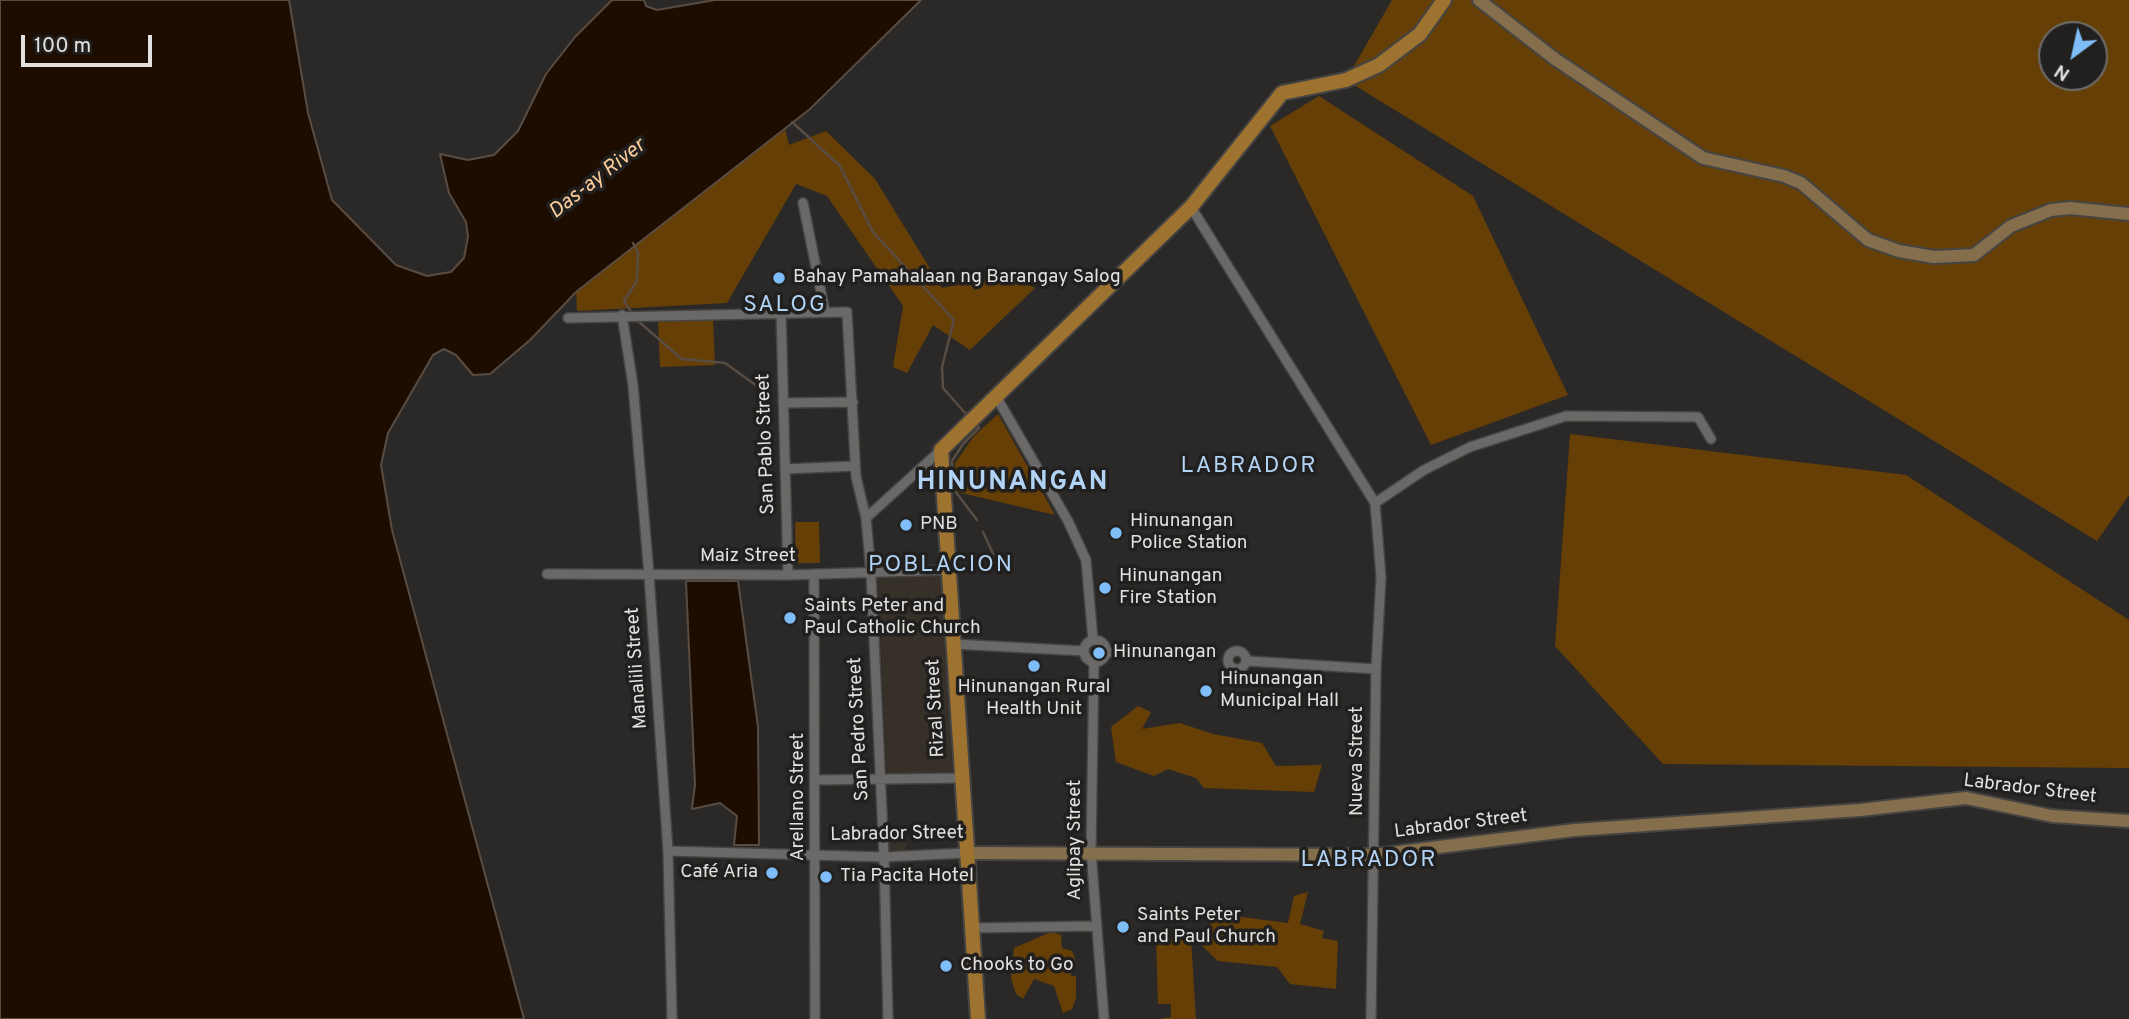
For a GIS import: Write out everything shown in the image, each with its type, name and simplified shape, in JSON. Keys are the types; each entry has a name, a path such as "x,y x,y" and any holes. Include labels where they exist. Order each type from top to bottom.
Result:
{"main road":[{"path":"941,450 1191,207 1282,93 1346,80 1379,65 1420,34 1444,0"},
{"name":"Rizal Street","path":"941,450 978,1019"}],"street":[{"path":"1479,0 1555,59 1703,158 1723,165 1784,176 1801,183 1868,240 1899,251 1934,257 1974,255 2011,226 2051,210 2070,208 2129,214"},
{"path":"568,318 595,320 622,315 825,312 821,279 803,203"},
{"path":"1191,207 1375,503 1424,470 1470,447 1566,416 1698,417 1711,439"},
{"name":"San Pablo Street","path":"781,312 788,575"},
{"name":"San Pedro Street","path":"825,312 847,312 855,466 866,518 871,573 878,780 884,857 888,1019"},
{"name":"Manalili Street","path":"622,315 633,385 649,575 668,851 672,1019"},
{"path":"997,398 1086,560 1093,640"},
{"path":"783,403 853,402"},
{"path":"866,518 941,450"},
{"path":"785,469 855,466"},
{"name":"Nueva Street","path":"1371,1019 1376,669 1381,577 1375,503"},
{"name":"Maiz Street","path":"547,574 788,575 948,570"},
{"name":"Arellano Street","path":"814,574 817,855 815,1019"},
{"path":"1093,640 1103,645 1105,652 1103,658 1094,661 1086,657 1084,651 1086,645 1093,640"},
{"path":"953,644 1084,651"},
{"path":"1105,652 1157,653"},
{"name":"Aglipay Street","path":"1094,661 1091,851 1104,1019"},
{"path":"1248,661 1376,669"},
{"path":"816,780 961,778"},
{"name":"Labrador Street","path":"668,851 884,857 1091,851 1375,855 1575,830 1860,810 1966,798 2052,816 2129,821"},
{"path":"971,928 1095,926"}],"shaded area":[{"path":"1392,0 2129,0 2129,495 2097,541 1346,80"},
{"path":"1319,96 1473,196 1568,395 1431,445 1270,126"},
{"path":"785,129 789,145 826,131 875,179 942,288 1009,275 1035,288 970,350 933,325 907,373 893,367 903,306 827,196 796,184 727,303 577,311 576,291"},
{"path":"713,319 715,365 660,367 658,320"},
{"path":"998,414 1055,515 957,492 955,463 974,436"},
{"path":"1570,434 1906,475 2129,620 2129,768 1663,764 1555,646"},
{"path":"795,522 819,522 820,563 796,563"},
{"path":"944,576 952,773 887,777 878,578"},
{"path":"1138,706 1151,712 1142,729 1180,723 1213,734 1262,743 1276,766 1322,765 1314,792 1204,788 1196,778 1168,769 1154,776 1116,762 1111,727"},
{"path":"888,829 906,829 906,854 889,854"},
{"path":"1308,892 1300,924 1324,931 1322,938 1338,941 1336,989 1290,984 1277,967 1218,961 1196,940 1218,914 1288,923 1294,896"},
{"path":"1051,932 1061,935 1062,948 1072,951 1076,961 1071,965 1071,976 1076,976 1076,998 1072,1009 1063,1013 1054,986 1034,979 1023,999 1016,994 1011,978 1014,948"},
{"path":"1156,939 1191,939 1196,1019 1159,1019 1171,1017 1171,1004 1158,1004"}],"water":[{"name":"Das-ay River","path":"0,0 289,0 308,113 332,200 396,265 427,276 451,272 464,258 468,237 466,222 449,193 440,154 468,160 494,155 518,131 546,74 575,37 612,0 644,0 646,6 657,10 715,0 921,0 810,109 577,291 530,340 490,374 473,375 456,355 444,349 433,355 388,433 381,465 392,530 524,1019 0,1019"},
{"path":"686,581 738,581 758,727 759,845 734,845 737,816 720,803 692,809 695,785"}],"waterway":[{"path":"792,122 840,166 873,232 954,320 942,367 943,388 966,414"},
{"path":"632,313 624,301 637,281 638,252 633,243"},
{"path":"638,321 682,359 725,363 757,386"},
{"path":"977,426 979,428 963,444 952,461 955,491 977,520"},
{"path":"983,532 996,560"}],"place":[{"name":"Bahay Pamahalaan ng Barangay Salog","path":"779,278"},
{"name":"PNB","path":"906,525"},
{"name":"Hinunangan Police Station","path":"1116,533"},
{"name":"Hinunangan Fire Station","path":"1105,588"},
{"name":"Saints Peter and Paul Catholic Church","path":"790,618"},
{"name":"Hinunangan","path":"1099,653"},
{"name":"Hinunangan Rural Health Unit","path":"1034,666"},
{"name":"Hinunangan Municipal Hall","path":"1206,691"},
{"name":"Café Aria","path":"772,873"},
{"name":"Tia Pacita Hotel","path":"826,877"},
{"name":"Saints Peter and Paul Church","path":"1123,927"},
{"name":"Chooks to Go","path":"946,966"}],"district":[{"name":"SALOG","path":"785,306"},
{"name":"LABRADOR","path":"1249,467"},
{"name":"HINUNANGAN","path":"1013,484"},
{"name":"POBLACION","path":"941,566"},
{"name":"LABRADOR","path":"1369,861"}]}
